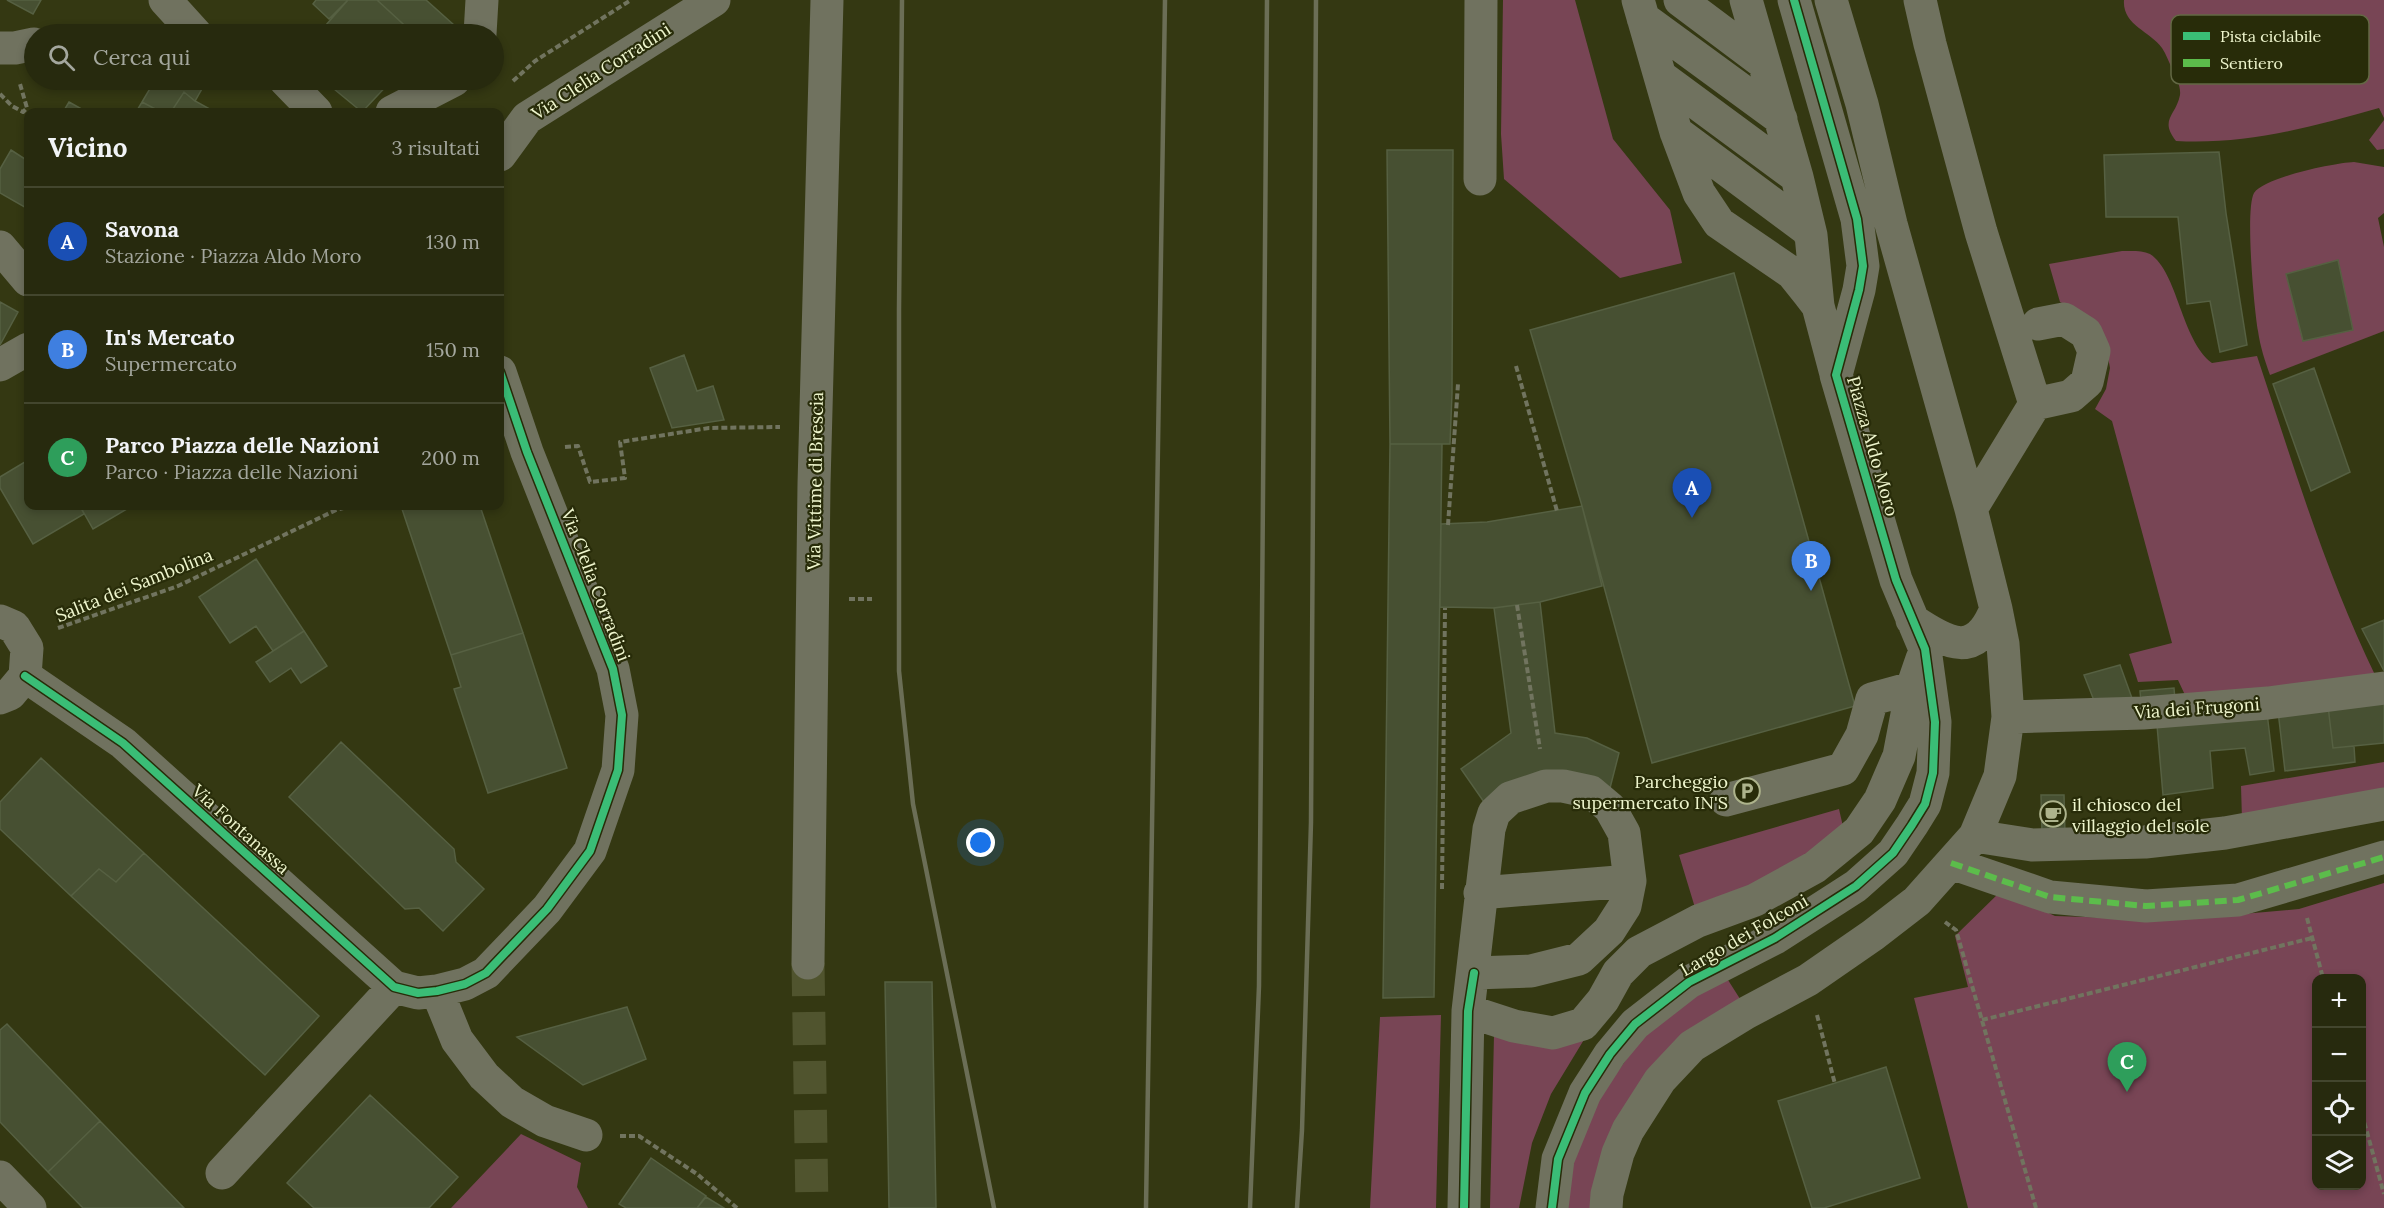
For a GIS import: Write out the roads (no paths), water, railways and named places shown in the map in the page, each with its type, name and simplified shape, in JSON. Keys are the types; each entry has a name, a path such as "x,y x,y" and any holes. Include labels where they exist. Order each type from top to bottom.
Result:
{"street":[{"path":"165,0 187,24"},
{"path":"481,24 482,0"},
{"name":"Via Clelia Corradini","path":"504,150 527,118 714,0"},
{"name":"Via Vittime di Brescia","path":"808,963 827,0"},
{"path":"1480,179 1481,0"},
{"path":"1680,0 1764,63"},
{"name":"Piazza Aldo Moro","path":"1794,0 1857,219 1863,266 1859,290 1836,375 1896,580 1912,620"},
{"path":"1606,1208 1607,1194 1618,1153 1628,1130 1660,1080 1692,1046 1746,1013 1808,980 1917,901 1976,836 2000,776 2008,717 2003,644 1996,609 1971,509 1891,224 1862,105 1831,0"},
{"path":"1920,0 1982,232 2035,404"},
{"path":"1745,2 1797,177 1811,235 1818,306 1836,375"},
{"path":"1641,9 1781,119"},
{"path":"1641,9 1676,132 1699,193 1719,223 1792,273 1818,306"},
{"path":"0,48 24,46"},
{"path":"1660,76 1797,177"},
{"path":"295,90 312,108"},
{"path":"400,108 435,90"},
{"path":"1676,132 1805,228 1811,235"},
{"path":"0,247 24,275"},
{"path":"1971,509 2035,404 2071,396 2087,382 2094,351 2086,333 2064,319 2038,324"},
{"path":"0,365 24,351"},
{"name":"Via Clelia Corradini","path":"437,991 465,984 486,973 547,909 590,851 618,770 622,715 613,669 527,452 504,384"},
{"path":"1912,620 1934,635 1954,642 1976,640 1988,628 1996,609"},
{"name":"Largo dei Folconi","path":"1552,1208 1558,1159 1585,1093 1610,1054 1635,1024 1689,982 1775,938 1856,886 1893,853 1925,804 1933,773 1935,722 1925,649 1912,620"},
{"name":"Via Fontanassa","path":"0,621 14,627 26,662 123,743 394,987"},
{"path":"1468,1011 1514,1026 1553,1033 1583,1024 1603,1000 1618,973 1639,952 1698,921 1755,900 1815,867 1859,831 1880,800 1899,756 1911,688 1925,649"},
{"path":"0,698 10,694 26,662"},
{"path":"1726,800 1844,769 1862,735 1872,699 1911,688"},
{"name":"Via dei Frugoni","path":"2008,717 2166,711 2268,703 2384,688"},
{"path":"1464,1208 1468,1011 1489,829 1494,813 1510,798 1546,786 1563,786 1591,792 1610,808 1624,833 1630,881 1625,906 1609,931 1579,959 1531,971 1474,973"},
{"path":"1976,836 2032,845 2145,842 2225,833 2384,804"},
{"path":"1951,863 2050,897 2146,906 2238,900 2384,857"},
{"path":"1480,893 1630,881"},
{"path":"222,1173 394,987 418,993 437,991 457,1040 484,1076 512,1102 545,1121 586,1135"},
{"path":"0,1177 30,1208"}],"tunnel":[{"path":"808,963 812,1208"}],"railway":[{"path":"902,0 899,671 913,804 994,1208"},
{"path":"1146,1208 1165,0"},
{"path":"1250,1208 1259,986 1267,0"},
{"path":"1297,1208 1302,1130 1311,822 1316,0"}],"place":[{"name":"Savona","path":"1692,518"},
{"name":"In's Mercato","path":"1811,591"},
{"name":"Parcheggio supermercato IN'S","path":"1747,791"},
{"name":"il chiosco del villaggio del sole","path":"2053,814"},
{"name":"Parco Piazza delle Nazioni","path":"2127,1092"}]}
